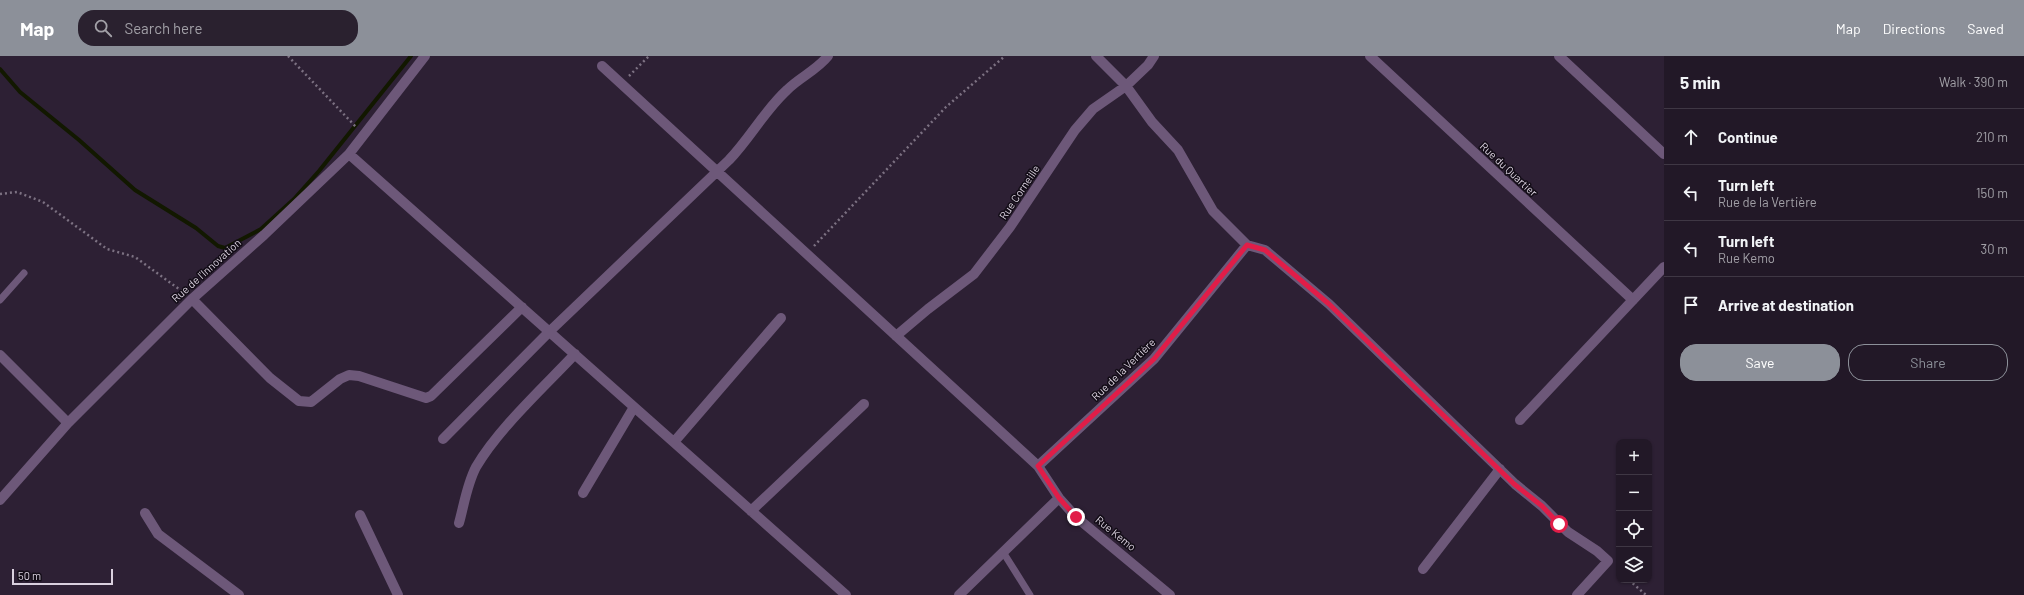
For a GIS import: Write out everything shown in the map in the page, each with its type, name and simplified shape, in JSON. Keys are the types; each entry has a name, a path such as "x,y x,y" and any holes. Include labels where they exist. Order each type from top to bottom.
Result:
{"street":[{"name":"Rue de l'Innovation","path":"0,500 68,423 192,299 264,235 349,154 425,56"},
{"path":"443,439 549,332 716,172 746,141 787,89 811,72 828,56"},
{"path":"1096,56 1126,86 1152,122 1178,150 1212,211 1247,245 1265,250 1329,304 1500,469 1542,506 1568,532 1597,551 1608,561 1577,595"},
{"name":"Rue Corneille","path":"896,336 928,309 974,274 1010,227 1076,130 1093,109 1126,86 1148,65 1154,56"},
{"name":"Rue du Quartier","path":"1370,56 1633,300"},
{"path":"1559,56 1664,154"},
{"name":"Rue Kemo","path":"602,66 1038,466 1059,498 1076,517 1170,595"},
{"path":"349,154 846,595"},
{"name":"Rue de la Vertière","path":"1038,466 1154,359 1247,245"},
{"path":"1520,420 1664,267"},
{"path":"192,299 270,378 299,401 311,402 340,379 349,375 359,376 426,398 431,396 522,307"},
{"path":"674,442 781,318"},
{"path":"460,523 470,482 476,468 493,442 575,354"},
{"path":"0,355 68,423"},
{"path":"751,511 864,404"},
{"path":"583,493 634,407"},
{"path":"1423,569 1500,469"},
{"path":"959,595 1059,498"},
{"path":"144,513 158,534 239,595"},
{"path":"360,515 398,595"}],"lane":[{"path":"0,300 24,273"},
{"path":"1003,552 1030,595"}],"path":[{"path":"288,56 357,128"},
{"path":"621,84 649,56"},
{"path":"807,254 946,107 1005,56"},
{"path":"0,194 16,192 43,202 107,249 135,257 192,299"},
{"path":"1632,583 1646,595"}],"waterway":[{"path":"0,69 20,92 79,140 135,190 196,228 218,246 225,248 261,229 294,199 319,171 411,56"}],"route":[{"path":"1076,517 1059,498 1038,466 1154,359 1247,245 1265,250 1329,304 1395,370 1466,436 1514,484 1542,506 1559,524"}]}
